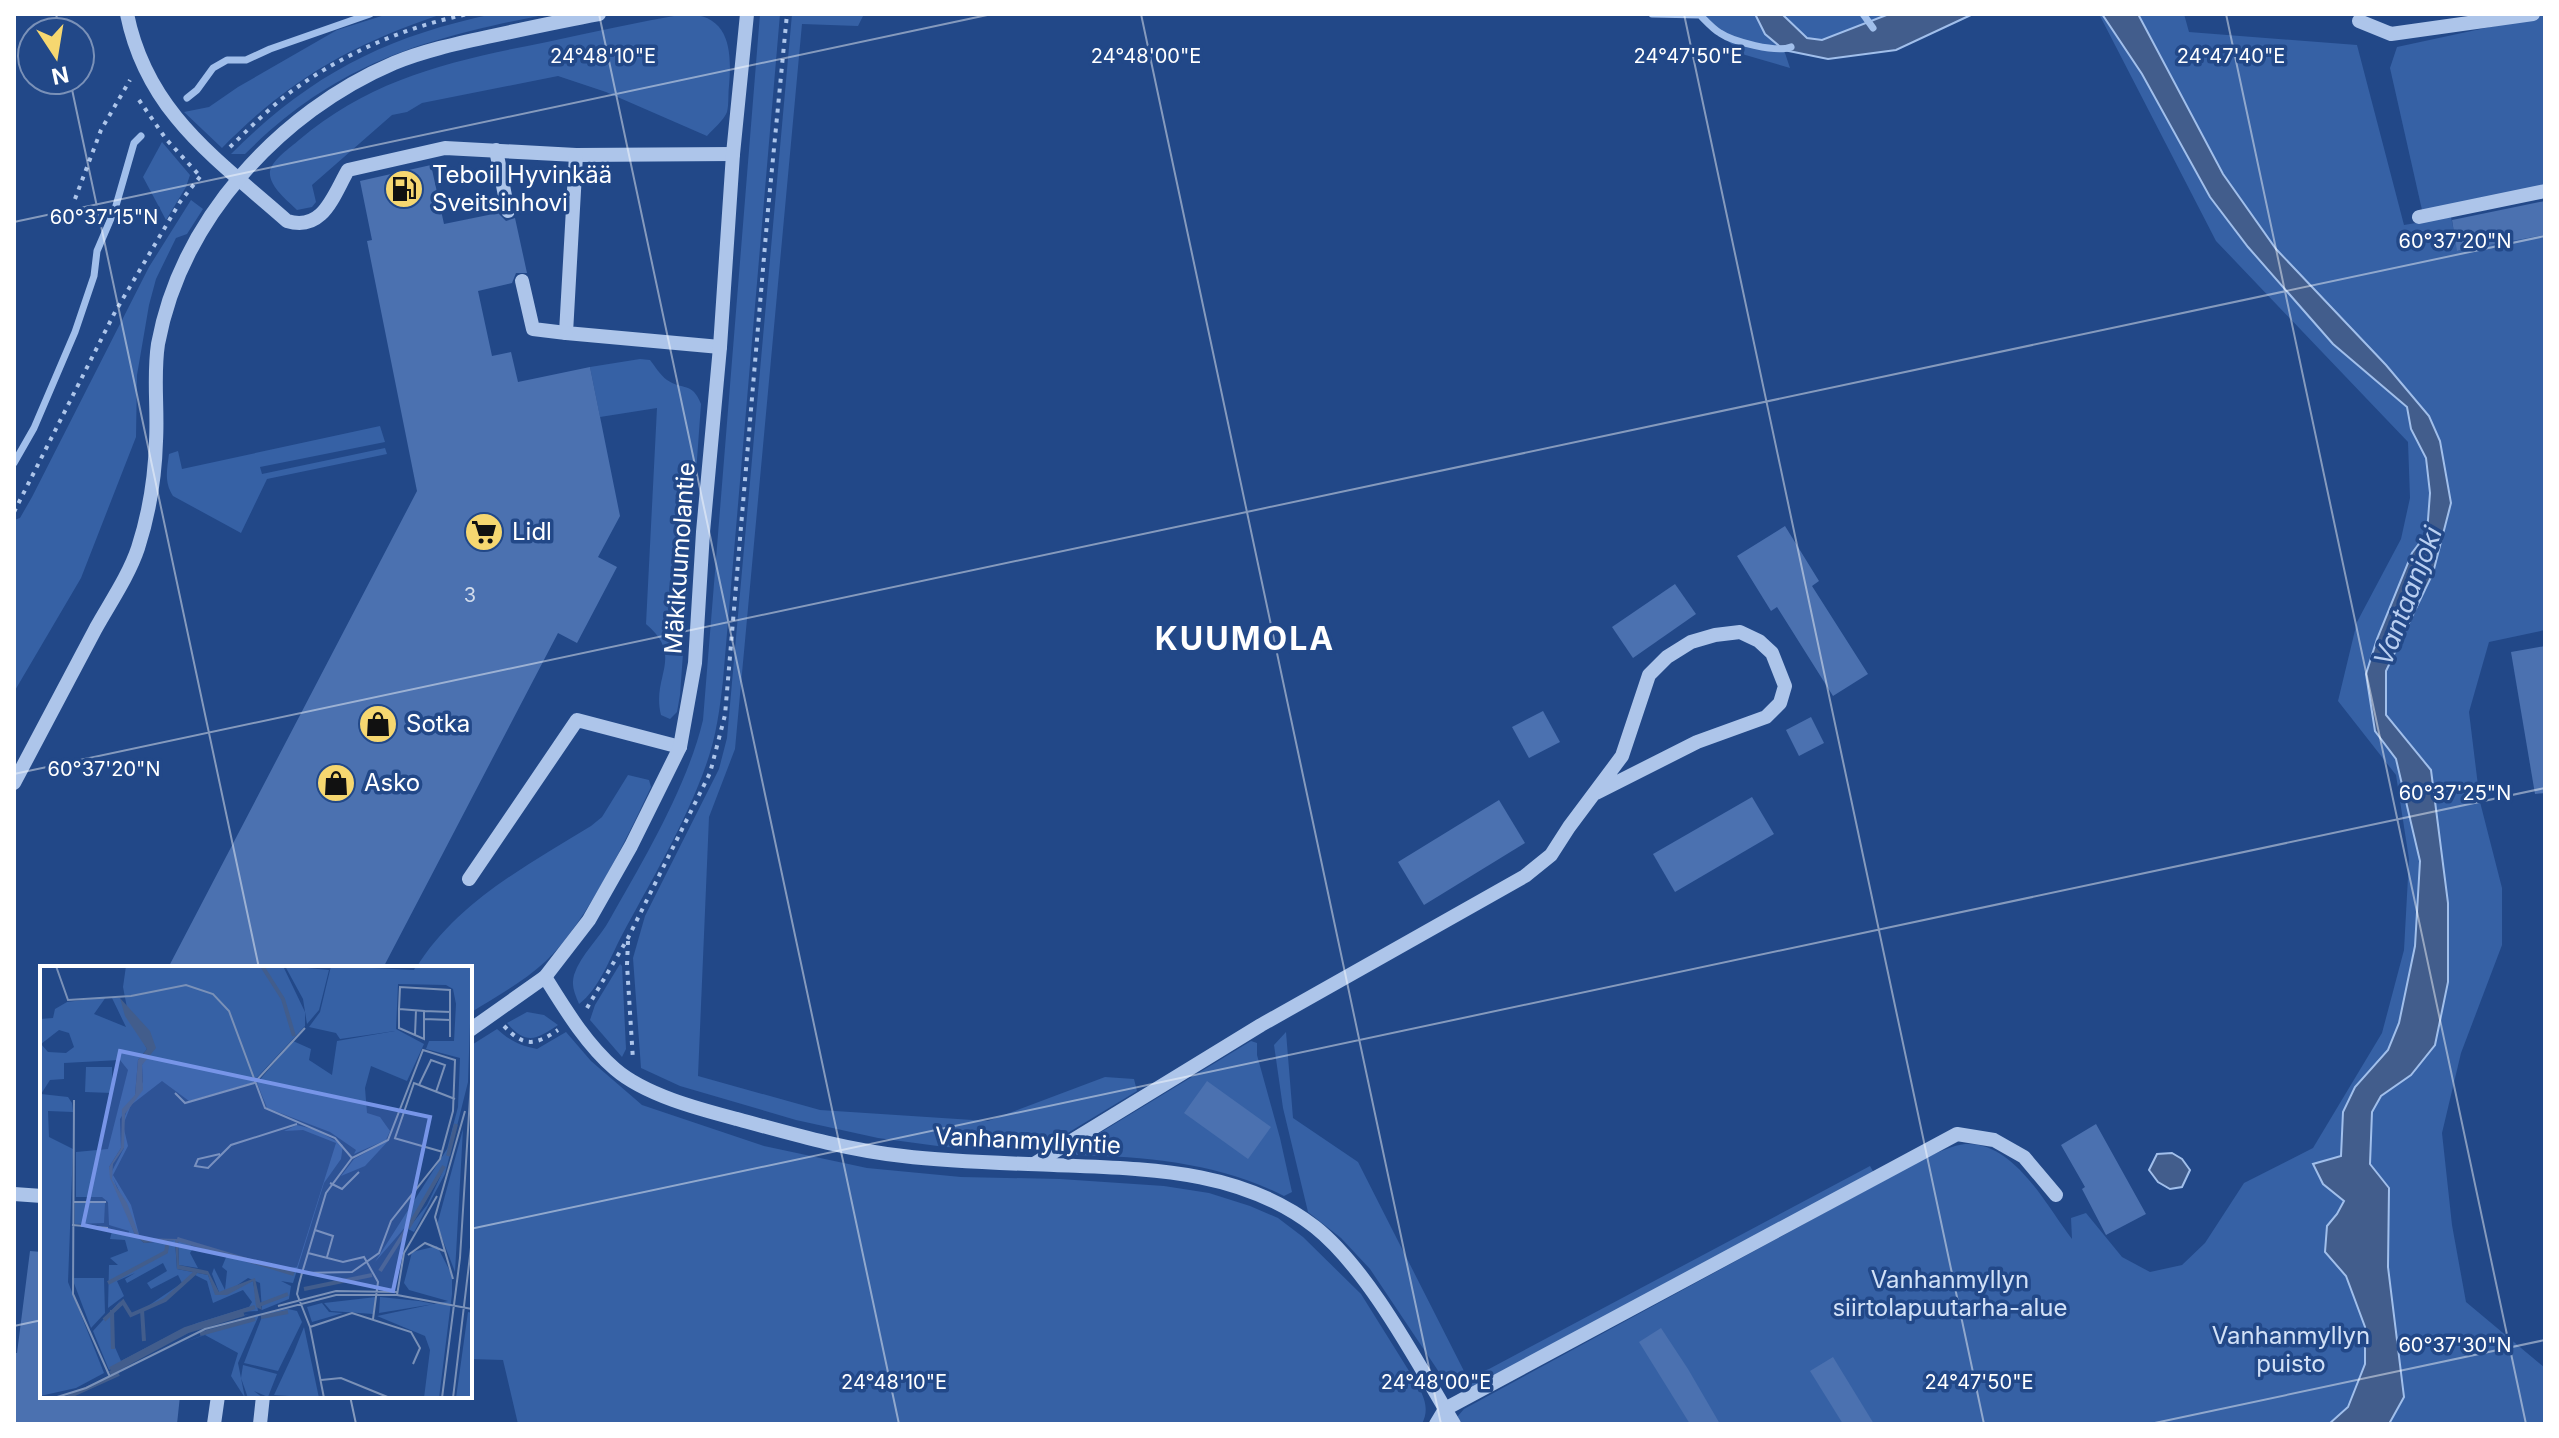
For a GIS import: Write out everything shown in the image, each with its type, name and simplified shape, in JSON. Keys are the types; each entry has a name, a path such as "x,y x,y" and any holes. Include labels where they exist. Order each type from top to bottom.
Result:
{"street":[{"path":"127,14 149,76 183,128 287,221 306,224 321,216 348,170 445,148 576,155 733,154"},
{"path":"14,783 137,550 151,496 156,441 155,368 169,304 198,237 238,179 274,140 323,102 395,62 440,48 599,14"},
{"name":"Mäkikuumolantie","path":"472,1029 545,977 589,920 631,846 680,747 695,663 733,154 747,14"},
{"path":"2359,21 2391,34 2533,14"},
{"path":"496,150 508,211"},
{"path":"566,333 576,155"},
{"path":"2419,217 2545,191"},
{"path":"522,281 533,329 720,347"},
{"path":"1034,1164 1261,1025 1525,876 1551,855 1622,756 1649,675 1667,657 1691,642 1740,632 1759,641 1772,653 1785,686 1780,703 1766,717 1697,742 1596,793"},
{"path":"469,879 577,720 680,747"},
{"name":"Vanhanmyllyntie","path":"545,977 572,1020 616,1070 639,1085 716,1114 816,1140 900,1156 1156,1169 1199,1176 1246,1189 1291,1211 1315,1227 1336,1247 1365,1283 1454,1424"},
{"path":"1436,1424 1445,1409 1957,1134 1994,1140 2024,1157 2056,1195"},
{"path":"14,1194 40,1196"},
{"path":"214,1424 218,1398"},
{"path":"260,1424 263,1398"}],"path":[{"path":"75,199 101,130 130,80"},
{"path":"14,512 115,312 180,202 200,176"},
{"path":"628,938 633,1063 639,1085"}],"green space":[{"path":"388,14 442,14 378,38 323,67 272,102 222,148 184,112 209,107 337,30"},
{"path":"493,14 548,14 461,33 384,59 314,97 245,154 231,154 290,102 351,63 417,34"},
{"path":"685,14 711,20 725,37 728,48 727,112 707,136 606,92 558,76 422,103 407,112 392,115 312,185 316,202 312,207 297,210 279,193 270,177 278,158 327,118 386,86 416,74 480,56"},
{"path":"760,14 780,14 717,723 698,787 678,830 603,973 579,1004 573,983 577,967 606,926 676,797 703,720"},
{"path":"792,14 864,14 858,26 802,24 735,749 709,817 698,1076 820,1110 988,1121 1105,1077 1134,1079 1137,1091 1038,1151 945,1147 878,1138 796,1120 680,1086 641,1068 633,958 645,916 719,769 727,738"},
{"path":"1652,14 1755,14 1765,34 1784,50 1790,68 1742,54 1700,15"},
{"path":"1782,14 1889,14 1822,40 1807,38"},
{"name":"Vanhanmyllyn siirtolapuutarha-alue","path":"2099,14 2102,14 2142,74 2210,197 2248,247 2333,344 2407,407 2411,429 2426,458 2430,493 2427,533 2412,553 2366,674 2375,731 2396,759 2420,861 2415,946 2399,1023 2388,1050 2356,1087 2343,1112 2341,1157 2323,1184 2344,1201 2327,1226 2325,1252 2346,1276 2365,1327 2365,1364 2348,1407 2329,1424 1451,1424 1464,1409 1929,1156 1960,1145 1983,1146 2014,1164 2040,1193 2072,1239 2071,1218 2086,1213 2122,1257 2150,1272 2182,1265 2205,1243 2244,1183 2313,1148 2382,1033 2404,950 2409,859 2396,775 2338,701 2357,622 2401,539 2410,498 2408,442 2216,241"},
{"path":"2138,14 2184,14 2189,32 2357,45 2404,225 2451,217 2458,251 2545,235 2545,630 2489,642 2469,712 2480,802 2502,888 2502,945 2461,1053 2442,1133 2452,1225 2466,1302 2545,1368 2545,1424 2389,1424 2404,1397 2388,1267 2389,1189 2369,1164 2372,1112 2381,1096 2411,1075 2448,982 2448,903 2431,770 2386,715 2386,671 2433,573 2440,441 2386,365 2276,249 2223,174"},
{"path":"2545,15 2545,187 2422,210 2390,68 2397,47"},
{"path":"162,142 190,175 166,220 143,177"},
{"path":"191,200 203,209 187,234 176,238 156,279 149,305 137,375 136,437 81,578 14,692 14,520 20,518 32,497 149,267"},
{"path":"650,360 667,380 691,389 701,404 680,695 677,712 670,719 661,715 659,701 665,657 663,647 646,624 657,408 600,417 590,367"},
{"path":"380,426 385,442 260,467 262,474 385,448 387,454 267,479 241,533 173,496 168,486 169,454 178,451 182,469"},
{"path":"628,775 649,780 651,787 591,902 546,961 472,1012 472,966 417,966 451,924 494,887 602,817"},
{"path":"620,964 626,1049 622,1057 590,1020 595,1005"},
{"path":"527,1012 544,1015 558,1025 537,1037 520,1035 507,1023"},
{"path":"497,1029 515,1042 537,1049 566,1032 591,1061 642,1105 764,1146 867,1168 961,1177 1164,1186 1209,1193 1250,1206 1278,1218 1303,1237 1361,1294 1419,1387 1425,1405 1422,1424 518,1424 503,1360 472,1359 472,1045"},
{"path":"1286,1032 1293,1118 1358,1162 1467,1377 1489,1369 1870,1166 1874,1173 1466,1391 1447,1384 1370,1269 1341,1238 1308,1212 1283,1108 1274,1045"},
{"path":"1251,1041 1257,1043 1257,1055 1292,1192 1284,1196 1234,1176 1183,1164 1077,1155 1073,1152 1075,1148"}],"water":[{"path":"1755,14 1782,14 1807,38 1822,40 1889,14 1973,14 1896,50 1828,59 1784,50 1765,34"},
{"name":"Vantaanjoki","path":"2102,14 2138,14 2223,174 2276,249 2386,365 2429,416 2440,441 2451,503 2433,573 2386,671 2386,715 2431,770 2448,903 2448,982 2435,1045 2411,1075 2381,1096 2372,1112 2370,1164 2389,1188 2388,1267 2404,1397 2389,1424 2329,1424 2348,1407 2365,1364 2365,1327 2346,1276 2325,1252 2327,1226 2344,1201 2323,1184 2313,1164 2341,1156 2343,1112 2355,1087 2388,1050 2399,1023 2415,946 2420,861 2396,759 2375,731 2366,674 2412,553 2427,533 2430,493 2426,458 2411,429 2407,407 2333,344 2248,247 2210,197 2142,74"},
{"path":"2172,1153 2182,1159 2190,1170 2182,1187 2170,1189 2158,1182 2149,1170 2157,1154"}],"building":[{"path":"431,165 444,224 498,213 506,221 515,218 527,273 516,273 512,283 478,291 492,356 511,352 518,382 590,367 620,516 598,557 617,567 577,643 558,633 384,966 169,966 417,491 367,241 372,240 360,181"},
{"path":"2545,201 2545,235 2457,251 2452,220"},
{"path":"1785,526 1819,581 1812,586 1868,674 1833,696 1777,607 1771,611 1737,556"},
{"path":"1675,584 1696,614 1633,658 1612,627"},
{"path":"2545,646 2545,793 2535,794 2511,652"},
{"path":"1543,711 1560,742 1529,758 1512,727"},
{"path":"1811,717 1824,743 1799,756 1786,730"},
{"path":"1752,797 1774,834 1675,892 1653,854"},
{"path":"1499,800 1525,843 1424,905 1398,862"},
{"path":"1207,1081 1271,1127 1248,1159 1184,1113"},
{"path":"2096,1124 2146,1214 2106,1235 2082,1189 2085,1187 2061,1145"},
{"path":"30,1251 40,1252 40,1398 180,1398 177,1424 14,1424 14,1353 17,1353"},
{"path":"1661,1328 1720,1424 1690,1424 1639,1342"},
{"path":"1833,1357 1874,1424 1843,1424 1810,1371"}],"waterway":[{"path":"187,98 213,68 227,60 246,60 370,14"},
{"path":"1652,14 1700,15 1717,31 1735,40 1766,48 1791,47"},
{"path":"1863,14 1873,28"},
{"path":"14,463 34,428 75,332 94,276 97,251 115,209 134,143 141,136"}],"place":[{"name":"Teboil Hyvinkää Sveitsinhovi","path":"404,189"},
{"name":"Lidl","path":"484,532"},
{"name":"Sotka","path":"378,724"},
{"name":"Asko","path":"336,783"}],"district":[{"name":"KUUMOLA","path":"1245,639"}],"park label":[{"name":"Vanhanmyllyn puisto","path":"2291,1350"}]}
